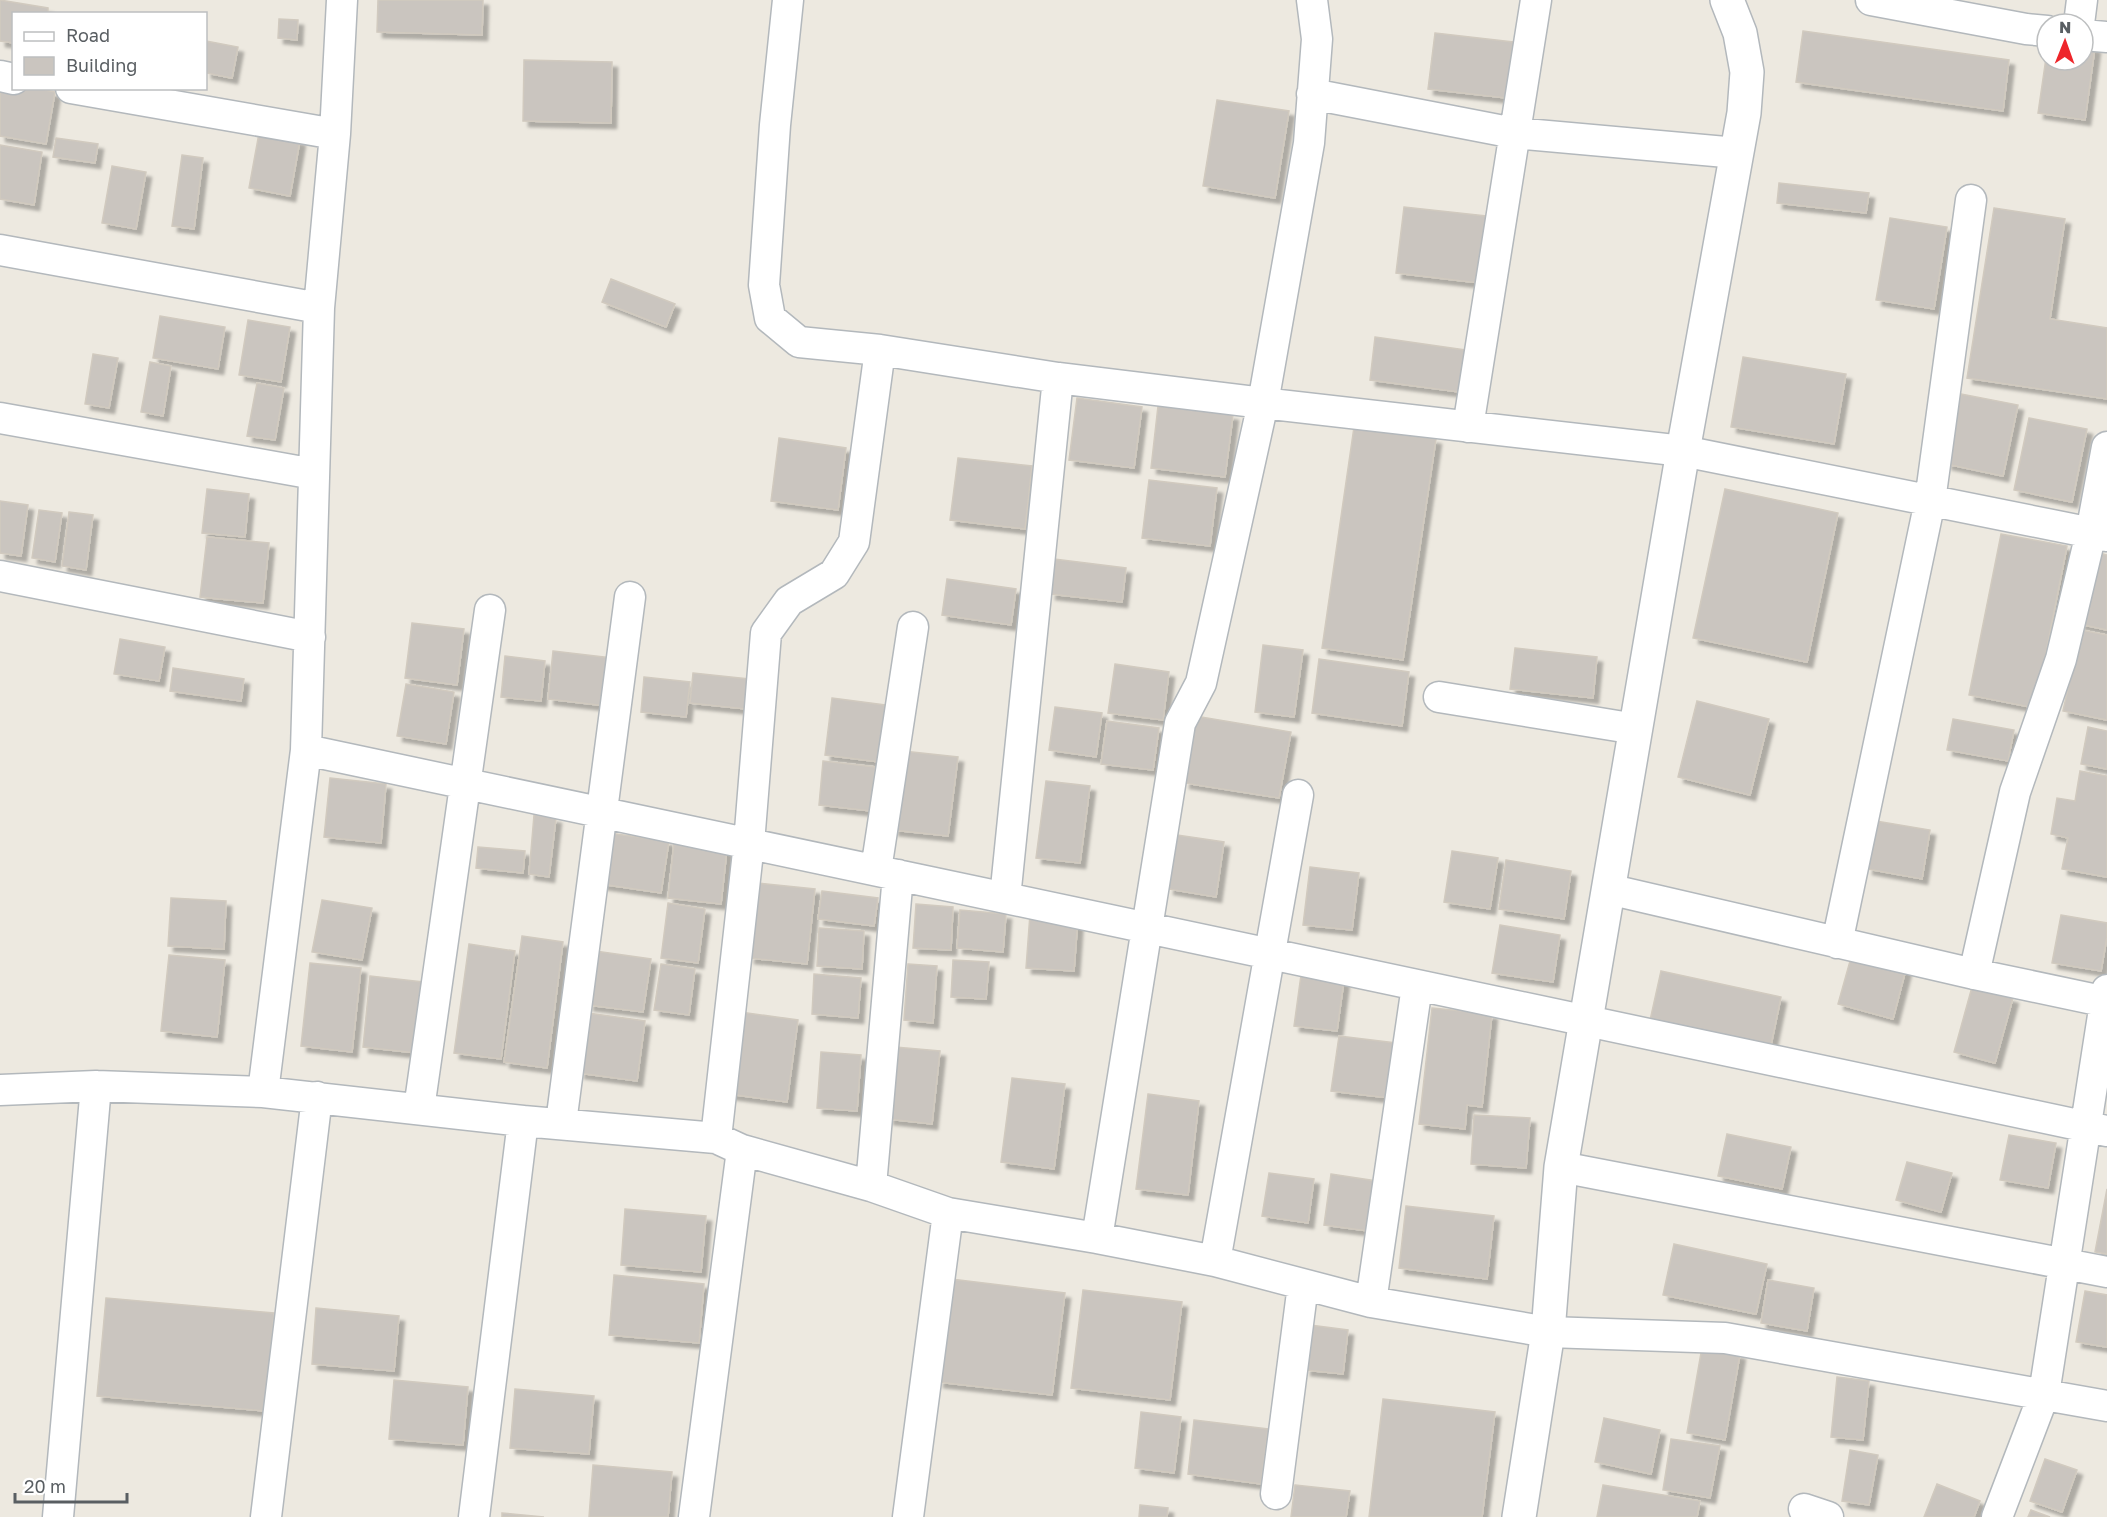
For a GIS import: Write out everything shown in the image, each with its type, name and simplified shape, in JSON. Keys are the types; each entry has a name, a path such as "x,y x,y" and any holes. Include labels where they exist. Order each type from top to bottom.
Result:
{"street":[{"path":"263,1092 306,750 320,308 335,134 342,0"},
{"path":"788,0 775,125 764,285 770,318 799,342 880,350 1058,378 1683,451 2099,535"},
{"path":"1097,1238 1180,723 1201,683 1263,403 1309,143 1317,39 1312,0"},
{"path":"1468,427 1536,0"},
{"path":"1519,1517 1548,1332 1561,1167 1683,451 1744,113 1747,72 1740,33 1727,0"},
{"path":"1871,0 2035,30"},
{"path":"82,90 335,134"},
{"path":"1312,94 1514,133 1737,153"},
{"path":"1837,943 1930,501 1971,200"},
{"path":"0,250 320,308"},
{"path":"694,1517 729,1144 766,633 789,601 834,574 854,542 880,350"},
{"path":"1005,898 1058,378"},
{"path":"0,418 314,474"},
{"path":"1974,974 2014,792 2061,659 2099,535 2107,447"},
{"path":"0,576 310,637"},
{"path":"561,1123 630,597"},
{"path":"419,1109 490,610"},
{"path":"871,1186 887,873 913,627"},
{"path":"1439,697 1636,729"},
{"path":"306,750 2097,1129"},
{"path":"1215,1261 1298,795"},
{"path":"1608,889 1974,974 2106,998 2097,1129 2066,1263 2044,1394 1997,1517"},
{"path":"1371,1302 1418,986"},
{"path":"58,1517 96,1086"},
{"path":"0,1090 96,1086 263,1092 561,1123 729,1144 871,1186 948,1213 1215,1261 1371,1302 1548,1332 1725,1338 2107,1406"},
{"path":"266,1517 317,1097"},
{"path":"474,1517 523,1120"},
{"path":"1561,1167 2107,1272"},
{"path":"908,1517 948,1213"},
{"path":"1276,1494 1303,1285"}],"building":[{"path":"0,0 48,8 48,12 12,12 12,43 0,41"},
{"path":"378,0 483,0 482,35 377,32"},
{"path":"279,19 298,20 297,40 278,38"},
{"path":"1803,31 2009,60 2003,111 1796,82"},
{"path":"1435,33 1513,42 1506,98 1428,89"},
{"path":"207,41 238,47 232,78 207,73"},
{"path":"524,60 612,62 611,123 523,121"},
{"path":"2044,72 2092,72 2085,120 2038,113"},
{"path":"0,82 12,87 12,90 55,92 46,144 0,136"},
{"path":"1217,100 1289,111 1275,198 1203,186"},
{"path":"259,133 300,140 290,196 249,188"},
{"path":"56,138 98,144 95,163 53,157"},
{"path":"0,145 42,152 34,205 0,199"},
{"path":"182,155 203,158 194,229 172,226"},
{"path":"112,166 146,172 136,229 102,223"},
{"path":"1779,183 1869,193 1866,213 1777,203"},
{"path":"1404,207 1486,216 1479,283 1396,273"},
{"path":"1994,208 2065,219 2050,319 2107,328 2107,399 1967,378"},
{"path":"1890,218 1947,227 1934,309 1876,300"},
{"path":"611,279 675,304 666,327 602,302"},
{"path":"160,316 225,327 218,369 153,358"},
{"path":"248,320 290,327 281,382 239,375"},
{"path":"1375,337 1465,350 1459,392 1370,380"},
{"path":"93,354 118,358 109,408 85,404"},
{"path":"1743,357 1846,374 1834,444 1731,427"},
{"path":"150,362 171,366 163,416 141,412"},
{"path":"257,383 284,388 275,440 247,436"},
{"path":"1961,394 2018,405 2003,476 1946,464"},
{"path":"1077,398 1142,407 1134,468 1069,460"},
{"path":"1158,406 1233,415 1225,477 1151,468"},
{"path":"2029,418 2087,429 2072,502 2014,490"},
{"path":"1354,427 1436,439 1403,660 1322,648"},
{"path":"779,438 846,448 838,510 771,501"},
{"path":"958,458 1032,466 1025,529 950,520"},
{"path":"1149,480 1217,488 1210,546 1142,538"},
{"path":"207,489 249,494 245,537 202,533"},
{"path":"1725,489 1838,513 1807,662 1693,638"},
{"path":"0,501 28,505 21,556 0,553"},
{"path":"39,510 62,513 55,562 32,558"},
{"path":"69,512 93,515 86,570 62,566"},
{"path":"2001,534 2067,546 2035,708 1969,695"},
{"path":"207,537 269,543 263,603 200,597"},
{"path":"2096,552 2107,555 2107,630 2079,624"},
{"path":"1054,559 1126,568 1122,602 1050,594"},
{"path":"947,579 1016,589 1011,625 942,615"},
{"path":"412,623 464,629 457,685 405,678"},
{"path":"2081,630 2107,635 2107,720 2063,711"},
{"path":"120,639 165,647 159,681 114,674"},
{"path":"1263,645 1303,650 1294,717 1255,712"},
{"path":"1515,648 1597,657 1593,698 1510,689"},
{"path":"553,651 612,658 606,706 548,699"},
{"path":"505,656 545,661 541,701 501,697"},
{"path":"1319,659 1409,672 1402,726 1312,713"},
{"path":"1115,664 1169,672 1163,720 1108,713"},
{"path":"173,668 244,679 241,701 170,691"},
{"path":"693,673 749,679 746,709 690,703"},
{"path":"644,677 690,682 686,717 641,712"},
{"path":"406,684 454,692 446,744 397,736"},
{"path":"832,698 885,705 879,762 825,755"},
{"path":"1697,701 1769,719 1750,795 1678,777"},
{"path":"1055,707 1102,713 1096,757 1049,750"},
{"path":"1195,716 1291,732 1279,798 1184,783"},
{"path":"1953,719 2014,730 2008,761 1947,750"},
{"path":"1107,721 1159,728 1153,770 1101,764"},
{"path":"2088,727 2107,731 2107,769 2081,764"},
{"path":"903,751 958,757 948,836 893,830"},
{"path":"823,761 875,767 871,811 819,805"},
{"path":"2080,771 2107,776 2107,877 2062,869 2068,838 2051,834 2057,798 2075,801"},
{"path":"330,778 386,784 381,843 324,837"},
{"path":"1046,781 1090,786 1080,863 1036,858"},
{"path":"534,815 556,818 549,877 529,874"},
{"path":"1876,821 1930,830 1922,879 1867,869"},
{"path":"608,833 669,841 661,893 601,884"},
{"path":"1177,835 1224,842 1216,897 1168,889"},
{"path":"674,843 727,849 721,904 668,898"},
{"path":"478,847 525,851 523,873 476,868"},
{"path":"1452,851 1498,858 1490,909 1444,902"},
{"path":"1506,860 1571,871 1564,919 1499,909"},
{"path":"1310,867 1359,873 1352,930 1303,925"},
{"path":"757,883 815,889 807,964 749,958"},
{"path":"822,891 878,898 874,926 818,919"},
{"path":"171,898 226,901 224,949 168,946"},
{"path":"322,900 372,908 362,960 312,952"},
{"path":"668,903 705,909 698,963 661,958"},
{"path":"916,904 953,907 951,950 913,948"},
{"path":"960,910 1006,914 1003,952 957,948"},
{"path":"1030,914 1078,917 1074,971 1026,968"},
{"path":"2061,915 2107,923 2101,971 2052,963"},
{"path":"1500,925 1560,935 1553,982 1492,973"},
{"path":"819,928 864,931 862,969 817,966"},
{"path":"522,936 563,942 547,1068 504,1062"},
{"path":"469,944 515,951 501,1059 454,1053"},
{"path":"595,951 651,959 643,1012 588,1005"},
{"path":"1852,954 1906,969 1893,1019 1838,1004"},
{"path":"169,955 225,960 217,1037 161,1031"},
{"path":"953,960 989,962 986,999 951,997"},
{"path":"310,963 361,968 352,1052 301,1046"},
{"path":"661,964 695,969 689,1015 654,1010"},
{"path":"908,964 937,966 933,1023 904,1020"},
{"path":"1661,971 1781,997 1770,1050 1649,1025"},
{"path":"814,974 861,978 858,1018 812,1014"},
{"path":"1301,975 1344,980 1337,1031 1294,1026"},
{"path":"370,976 423,982 416,1053 363,1047"},
{"path":"1972,987 2013,998 1995,1063 1954,1052"},
{"path":"1432,1008 1492,1014 1482,1107 1467,1105 1465,1129 1419,1124"},
{"path":"740,1012 798,1020 787,1102 729,1094"},
{"path":"588,1013 645,1021 637,1081 579,1073"},
{"path":"1339,1036 1396,1043 1389,1098 1331,1091"},
{"path":"895,1047 940,1051 932,1124 888,1119"},
{"path":"821,1052 861,1055 857,1111 817,1108"},
{"path":"1012,1078 1065,1084 1054,1169 1001,1162"},
{"path":"1148,1094 1199,1101 1188,1195 1136,1189"},
{"path":"1474,1115 1530,1118 1526,1168 1471,1164"},
{"path":"1727,1134 1791,1147 1782,1189 1718,1176"},
{"path":"2009,1135 2056,1143 2048,1188 2000,1180"},
{"path":"1907,1162 1952,1173 1941,1212 1896,1200"},
{"path":"1269,1173 1314,1179 1308,1223 1262,1216"},
{"path":"1331,1174 1383,1182 1376,1232 1324,1225"},
{"path":"2107,1189 2107,1254 2095,1252"},
{"path":"1406,1206 1494,1216 1487,1279 1399,1268"},
{"path":"625,1209 706,1216 701,1272 621,1265"},
{"path":"1674,1244 1767,1264 1756,1314 1663,1295"},
{"path":"614,1275 704,1284 699,1343 609,1335"},
{"path":"951,1279 1065,1293 1052,1395 938,1382"},
{"path":"1768,1280 1814,1288 1807,1331 1761,1323"},
{"path":"1083,1290 1182,1302 1170,1400 1071,1388"},
{"path":"2085,1291 2107,1295 2107,1347 2076,1342"},
{"path":"106,1298 274,1313 265,1411 97,1396"},
{"path":"316,1308 399,1316 394,1371 312,1364"},
{"path":"1310,1325 1348,1330 1343,1374 1305,1370"},
{"path":"1702,1347 1740,1354 1725,1440 1687,1433"},
{"path":"1837,1377 1869,1381 1863,1440 1831,1437"},
{"path":"394,1380 468,1387 463,1445 389,1439"},
{"path":"515,1389 594,1396 589,1454 510,1448"},
{"path":"1383,1399 1495,1412 1482,1517 1369,1517"},
{"path":"1141,1412 1181,1417 1174,1473 1135,1468"},
{"path":"1604,1418 1660,1430 1651,1474 1595,1462"},
{"path":"1194,1420 1268,1429 1261,1484 1188,1474"},
{"path":"1671,1439 1720,1446 1710,1498 1663,1490"},
{"path":"1850,1450 1878,1455 1869,1505 1842,1501"},
{"path":"2045,1459 2077,1470 2062,1512 2030,1501"},
{"path":"593,1465 672,1472 668,1517 589,1517"},
{"path":"1937,1484 1980,1501 1974,1517 1924,1517"},
{"path":"1295,1485 1350,1491 1346,1517 1291,1517"},
{"path":"1603,1485 1700,1501 1697,1517 1597,1517"},
{"path":"1140,1505 1168,1508 1167,1517 1139,1517"},
{"path":"2031,1510 2050,1517 2028,1517"},
{"path":"502,1513 544,1517 502,1517"}]}
